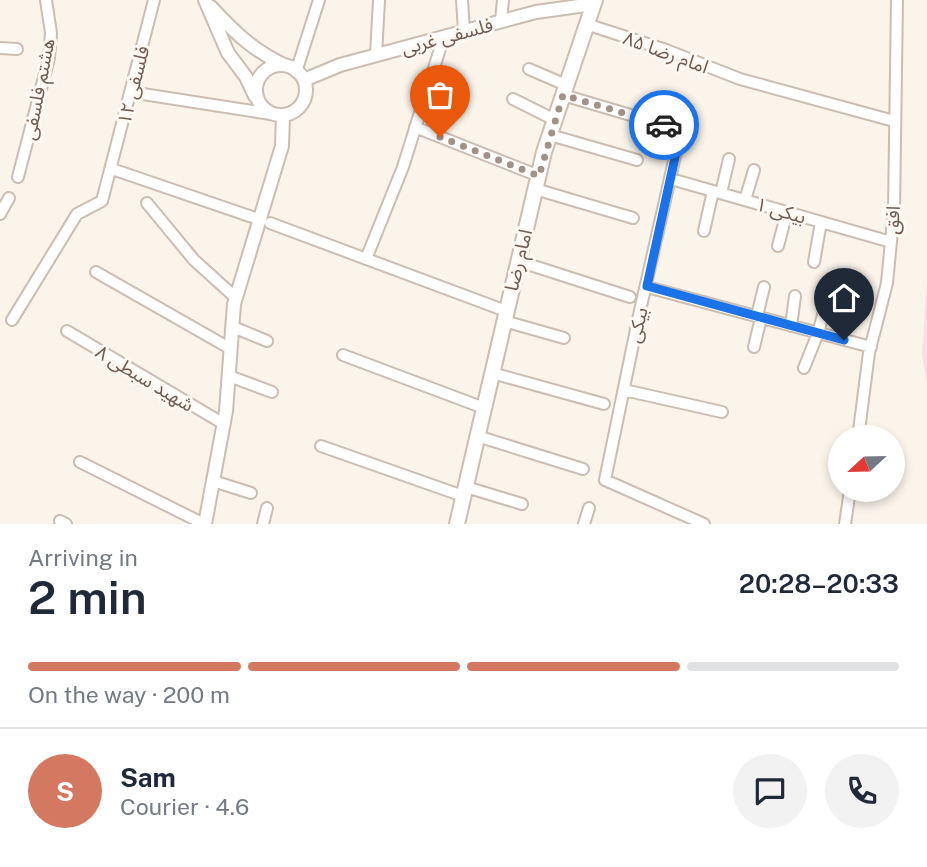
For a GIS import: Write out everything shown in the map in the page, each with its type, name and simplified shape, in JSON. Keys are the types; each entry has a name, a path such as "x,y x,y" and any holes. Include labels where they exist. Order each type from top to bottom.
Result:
{"main road":[{"name":"امام رضا","path":"457,524 537,183 564,90 594,2"}],"street":[{"name":"هشتم فلسفی","path":"19,177 49,58 51,33 46,0"},
{"name":"۱۲ فلسفی","path":"12,320 77,214 102,201 154,0"},
{"path":"131,92 277,115 295,111 304,101 306,91 295,73 263,55 239,37 205,0"},
{"path":"80,462 205,524 223,425 236,298 266,221 282,146 277,115 258,101 246,77 228,54 205,0"},
{"path":"295,73 319,0"},
{"path":"376,55 379,0"},
{"path":"462,0 464,31"},
{"path":"501,21 503,0"},
{"name":"افق","path":"860,425 871,347 887,284 894,210 897,0"},
{"name":"فلسفی غربی","path":"295,73 340,65 537,12 594,2"},
{"name":"امام رضا ۸۵","path":"586,24 666,50 747,81 894,121"},
{"path":"366,259 403,167 444,36"},
{"path":"0,48 17,49"},
{"path":"258,101 256,84 261,74 270,67 295,73"},
{"path":"529,69 564,90"},
{"name":"بیکی","path":"564,90 681,130 605,480 704,524"},
{"path":"513,99 555,120"},
{"path":"415,127 537,183 633,218"},
{"path":"550,135 637,160"},
{"path":"704,231 729,159"},
{"path":"112,169 266,221 564,338"},
{"path":"745,200 754,170"},
{"name":"۱ بیکی","path":"671,179 891,242"},
{"path":"0,214 9,198"},
{"path":"147,203 194,260 236,298"},
{"path":"778,246 787,212"},
{"path":"814,262 821,222"},
{"path":"518,261 630,297"},
{"path":"96,272 231,349"},
{"path":"647,286 871,347"},
{"path":"754,347 764,287"},
{"path":"791,326 795,296"},
{"path":"804,368 826,304"},
{"path":"233,327 267,341"},
{"name":"۸ شهید سبطی","path":"67,331 223,425"},
{"path":"343,355 484,408"},
{"path":"492,373 604,404"},
{"path":"229,376 272,392"},
{"path":"624,390 722,412"},
{"path":"477,436 583,469"},
{"path":"321,446 465,491 522,504"},
{"path":"213,481 251,494"},
{"path":"845,524 848,502"},
{"path":"263,524 267,508"},
{"path":"584,524 589,509"}],"shaded area":[{"path":"927,279 927,383 922,355"}],"way so far":[{"path":"440,137 539,176 563,95 664,125"}],"route":[{"path":"664,125 681,130 647,286 844,340"}]}
